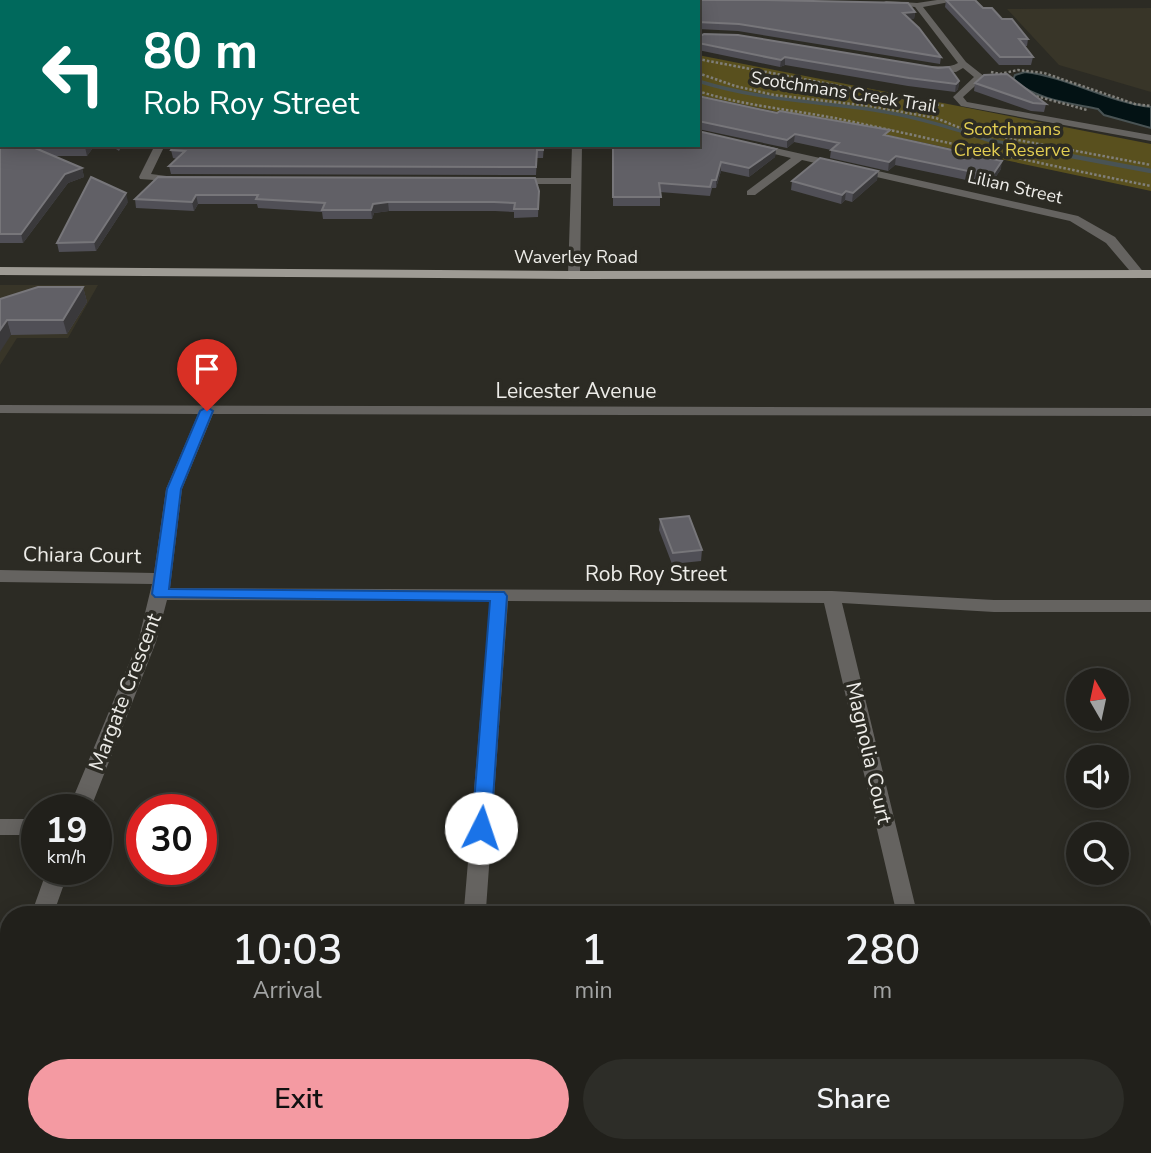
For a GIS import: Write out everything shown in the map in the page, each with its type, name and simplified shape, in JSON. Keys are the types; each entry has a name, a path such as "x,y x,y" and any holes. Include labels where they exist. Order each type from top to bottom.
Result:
{"main road":[{"name":"Waverley Road","path":"0,271 574,275 1145,274"}],"street":[{"path":"875,3 917,5 956,0"},
{"path":"917,5 963,64 980,77 958,97 964,104 1151,138"},
{"path":"910,66 937,70 956,69 963,64"},
{"name":"Lilian Street","path":"739,143 1074,218 1094,225 1145,274"},
{"path":"159,147 144,177 187,180"},
{"path":"574,275 577,147"},
{"path":"751,194 799,156"},
{"path":"504,181 577,181"},
{"name":"Leicester Avenue","path":"0,409 1151,412"},
{"name":"Margate Crescent","path":"85,794 147,642 162,586 174,489 207,411"},
{"name":"Chiara Court","path":"0,576 162,586"},
{"name":"Rob Roy Street","path":"162,586 499,596 832,597 994,606 1151,606"},
{"path":"475,906 499,596"},
{"name":"Magnolia Court","path":"832,597 904,906"},
{"path":"0,827 21,827"},
{"path":"45,906 53,885"}],"path":[{"path":"700,59 955,107"},
{"path":"1002,77 1000,74 1032,70 1135,104 1151,106"},
{"name":"Scotchmans Creek Trail","path":"700,74 735,86 774,95 936,118 958,127 1007,138 1151,165"},
{"path":"700,92 725,100 846,120 999,156 1151,186"},
{"path":"1025,92 1095,114"}],"shaded area":[{"path":"1151,8 1151,92 1059,65 1007,9"},
{"path":"1025,72 1151,107 1151,128 1104,115 1098,109 1054,100 1032,92 1013,80 1015,75"},
{"path":"0,285 98,285 68,338 17,338 0,365"}],"green space":[{"name":"Scotchmans Creek Reserve","path":"700,55 1151,144 1151,191 700,95"}],"building":[{"path":"700,0 908,3 915,12 903,13 919,28 941,57 739,24 700,22"},
{"path":"946,0 975,0 983,8 992,8 1002,19 1012,19 1028,39 1019,39 1033,57 1000,57"},
{"path":"738,35 938,68 949,67 959,81 956,84 909,78 785,57 781,60 700,43 700,36"},
{"path":"1007,74 1046,104 1033,103 975,83 984,75"},
{"path":"700,96 777,113 780,111 890,130 884,135 1002,161 992,176 896,156 889,162 831,150 839,143 795,134 787,140 700,121"},
{"path":"700,131 776,149 749,168 721,162 716,180 712,180 710,187 659,183 661,197 613,197 613,147 700,147"},
{"path":"0,147 85,147 35,148 82,168 65,174 21,234 0,234"},
{"path":"173,147 543,147 543,150 537,150 536,167 169,166 185,151 171,150"},
{"path":"820,158 878,171 853,193 846,191 842,195 792,181"},
{"path":"91,177 126,193 94,242 57,243"},
{"path":"158,177 535,178 539,191 538,209 514,209 515,203 494,202 388,202 373,204 371,210 322,210 325,203 256,199 258,195 196,195 192,202 135,199"},
{"path":"38,287 83,287 63,320 7,320 0,330 0,299"},
{"path":"689,516 702,550 673,553 660,519"}],"waterway":[{"path":"700,82 764,96 887,112 974,135"},
{"path":"968,133 996,142 1151,171"}],"route":[{"path":"207,411 174,489 160,594 499,596 481,828"}]}
